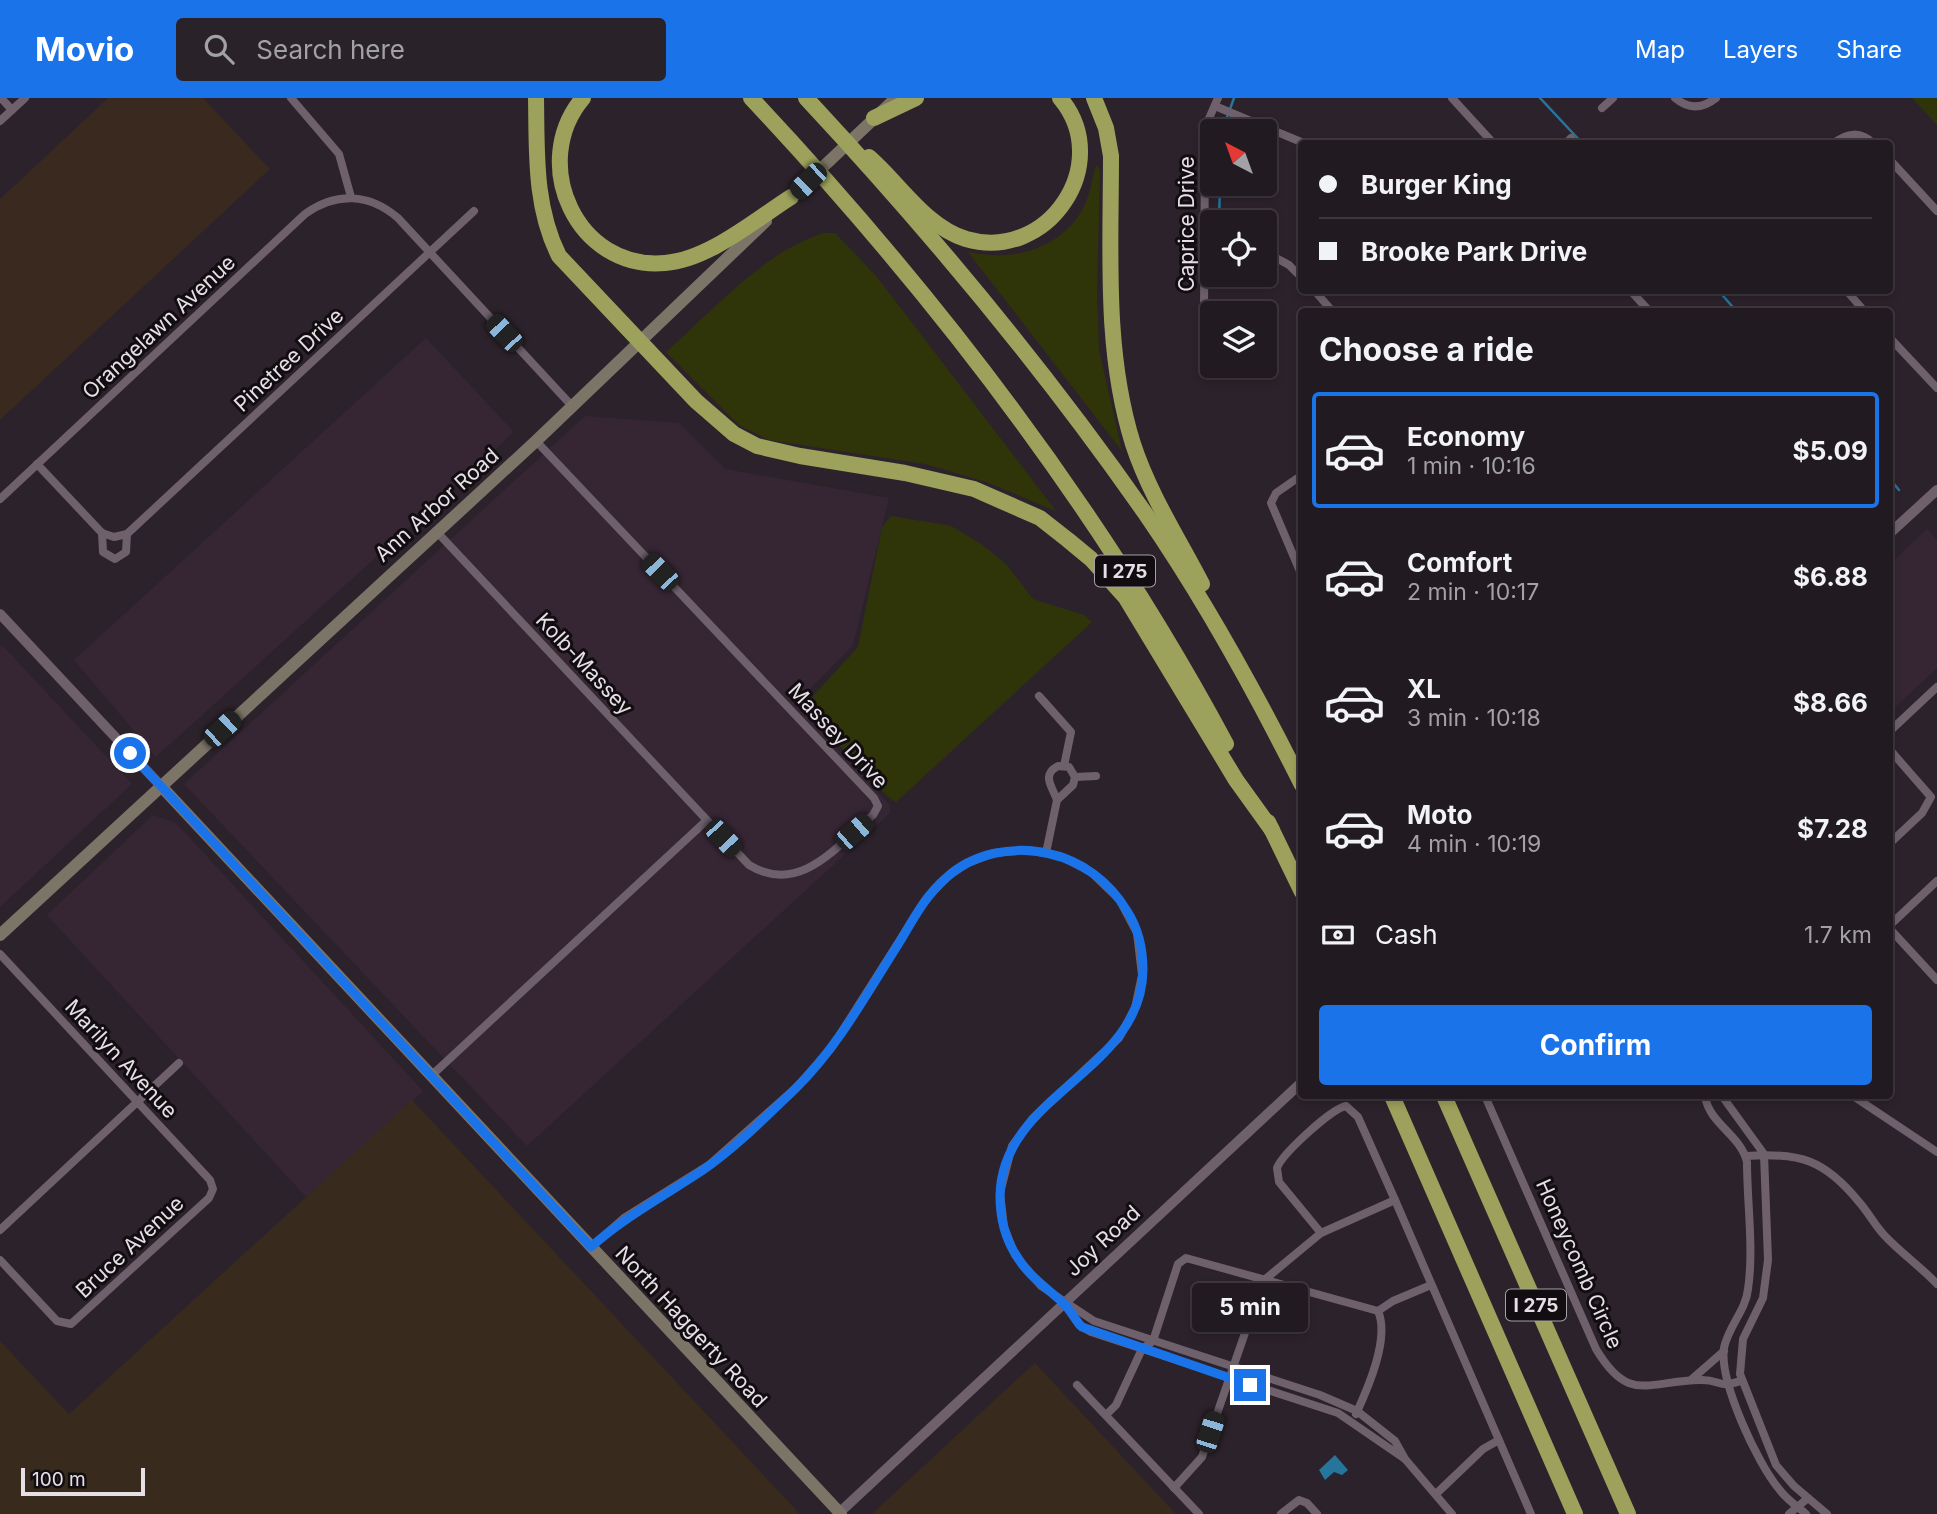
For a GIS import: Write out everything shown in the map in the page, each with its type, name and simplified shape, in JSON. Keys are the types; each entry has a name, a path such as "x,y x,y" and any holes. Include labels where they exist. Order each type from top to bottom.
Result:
{"highway":[{"path":"536,98 537,174 550,238 565,264 717,422 757,446 974,489 1040,519 1091,559 1126,598 1236,780 1272,830"},
{"path":"583,98 564,131 559,178 576,220 610,251 649,263 693,258 791,197"},
{"path":"874,118 916,98"},
{"path":"810,102 887,173 932,221 967,239 996,242 1015,240 1041,227 1062,208 1074,188 1080,165 1079,134 1060,98"},
{"path":"1094,98 1109,138 1113,343 1128,427 1147,480 1234,647 1244,678"},
{"name":"I 275","path":"752,100 908,274 1047,455 1101,532 1196,688 1298,884"},
{"name":"I 275","path":"810,102 991,310 1145,513 1244,678 1298,778"},
{"name":"I 275","path":"1393,1099 1575,1514"},
{"name":"I 275","path":"1445,1099 1628,1514"}],"main road":[{"name":"Ann Arbor Road","path":"0,935 536,441 896,98"},
{"name":"North Haggerty Road","path":"161,786 840,1513"}],"street":[{"path":"1,98 12,110"},
{"path":"0,121 24,98"},
{"path":"291,98 339,154 351,197 370,201 388,210 572,406"},
{"path":"1452,98 1490,140"},
{"path":"1602,108 1613,98"},
{"path":"1675,98 1692,107 1705,105 1716,98"},
{"path":"1216,102 1298,140"},
{"name":"Caprice Drive","path":"1209,210 1205,141 1216,102"},
{"path":"1841,140 1853,134 1870,140"},
{"path":"1893,163 1937,211"},
{"name":"Orangelawn Avenue","path":"0,499 305,214 328,201 351,197"},
{"name":"Pinetree Drive","path":"127,534 125,552 115,559 103,552 102,533 114,537 127,534 474,211"},
{"path":"1277,258 1298,274"},
{"path":"1317,294 1330,308"},
{"path":"1633,294 1645,308"},
{"path":"1850,294 1862,308"},
{"path":"1893,341 1935,382"},
{"name":"Massey Drive","path":"536,441 874,797 878,806 873,815 814,867 787,877 766,874 749,865 706,821"},
{"path":"37,464 102,533"},
{"path":"1298,478 1272,499 1271,506 1298,567"},
{"path":"1893,531 1934,497"},
{"name":"Kolb-Massey","path":"436,531 706,821"},
{"name":"North Haggerty Road","path":"0,614 161,786"},
{"path":"1893,728 1937,687"},
{"path":"1038,696 1071,732 1064,765"},
{"path":"1893,753 1931,797 1923,813 1893,840"},
{"path":"1057,800 1073,785 1075,778 1073,771 1064,765"},
{"path":"1046,853 1057,800 1048,774 1054,768 1064,765"},
{"path":"1075,778 1096,775"},
{"path":"432,1075 706,821"},
{"path":"591,1247 624,1218 709,1165 798,1086 832,1047 926,899 948,876 968,863 994,853 1028,850 1046,853 1084,867 1119,899 1138,933 1143,965 1138,999 1124,1031 1028,1125 1012,1146 1002,1175 1000,1206 1004,1227 1015,1255 1041,1286 1094,1321 1328,1398 1357,1411 1395,1441 1405,1459"},
{"path":"1893,924 1937,881"},
{"path":"1893,930 1937,980"},
{"name":"Marilyn Avenue","path":"0,954 210,1180 213,1189"},
{"path":"0,1230 179,1063"},
{"name":"Joy Road","path":"840,1513 1298,1086"},
{"name":"Honeycomb Circle","path":"1486,1099 1596,1349 1608,1369 1619,1380 1635,1386 1705,1380 1727,1386 1742,1380"},
{"path":"1706,1099 1711,1114 1746,1156 1750,1271 1748,1293 1726,1339 1724,1351 1727,1386 1760,1461 1779,1490 1806,1514"},
{"path":"1724,1099 1764,1154 1768,1261 1758,1310 1743,1339 1739,1361 1742,1380 1772,1457 1787,1479 1827,1514"},
{"path":"1858,1099 1937,1152"},
{"path":"1321,1233 1279,1182 1277,1168 1283,1158 1340,1107 1346,1106 1354,1111 1395,1200 1531,1514"},
{"path":"1718,1121 1730,1111"},
{"path":"1746,1156 1764,1154 1810,1160 1826,1168 1858,1200 1885,1236 1937,1284"},
{"name":"Bruce Avenue","path":"0,1260 57,1321 67,1325 75,1321 209,1198 213,1189"},
{"path":"1174,1488 1202,1458 1263,1281 1321,1233 1395,1200"},
{"path":"1106,1415 1121,1396 1142,1349 1153,1341 1181,1261 1190,1258 1263,1281 1378,1311 1393,1301 1431,1284"},
{"path":"1743,1303 1758,1310"},
{"path":"1065,1304 1082,1327 1353,1420 1405,1459 1437,1493 1452,1514"},
{"path":"1353,1420 1382,1342 1382,1320 1378,1311"},
{"path":"1686,1382 1707,1368 1724,1351"},
{"path":"1077,1385 1199,1514"},
{"path":"1324,1408 1328,1398"},
{"path":"1437,1493 1483,1449 1499,1440"},
{"path":"1760,1461 1772,1457"},
{"path":"1789,1514 1808,1498"},
{"path":"1281,1514 1299,1500 1317,1514"}],"shaded area":[{"path":"108,98 203,98 270,169 0,420 0,199"},
{"path":"426,338 514,432 156,757 74,660"},
{"path":"585,416 679,423 725,469 889,498 853,645 795,704 890,805 890,813 527,1146 184,784"},
{"path":"1927,529 1937,540 1937,668 1893,709 1893,561"},
{"path":"2,645 132,784 0,907 0,647"},
{"path":"153,815 176,823 423,1091 307,1198 47,915"},
{"path":"412,1100 800,1514 0,1514 0,1341 69,1414"},
{"path":"1035,1363 1176,1514 872,1514 1013,1383"}],"green space":[{"path":"1912,98 1937,98 1937,125"},
{"path":"1096,165 1100,170 1097,289 1099,350 1122,451 968,252 984,255 1016,254 1045,245 1059,236 1071,226 1084,207"},
{"path":"824,233 835,233 877,277 1056,511 986,482 925,464 769,440 739,425 666,352 760,268 802,241"},
{"path":"891,516 951,526 981,544 1007,565 1033,599 1084,615 1092,622 896,802 888,797 812,716 809,707 814,695 858,647 882,527"}],"water":[{"path":"1335,1455 1348,1470 1342,1475 1334,1472 1325,1480 1319,1470"}],"waterway":[{"path":"1226,119 1234,98"},
{"path":"1540,98 1579,140"},
{"path":"1219,210 1220,196"},
{"path":"1721,294 1734,308"},
{"path":"1893,483 1899,490"}],"route":[{"path":"130,753 591,1247 624,1218 709,1165 798,1086 832,1047 926,899 948,876 982,857 1010,851 1046,853 1077,863 1104,882 1129,914 1138,933 1142,955 1141,986 1131,1017 1113,1045 1033,1118 1012,1146 1002,1175 1000,1193 1004,1227 1015,1255 1041,1286 1065,1304 1082,1327 1250,1385"}]}
